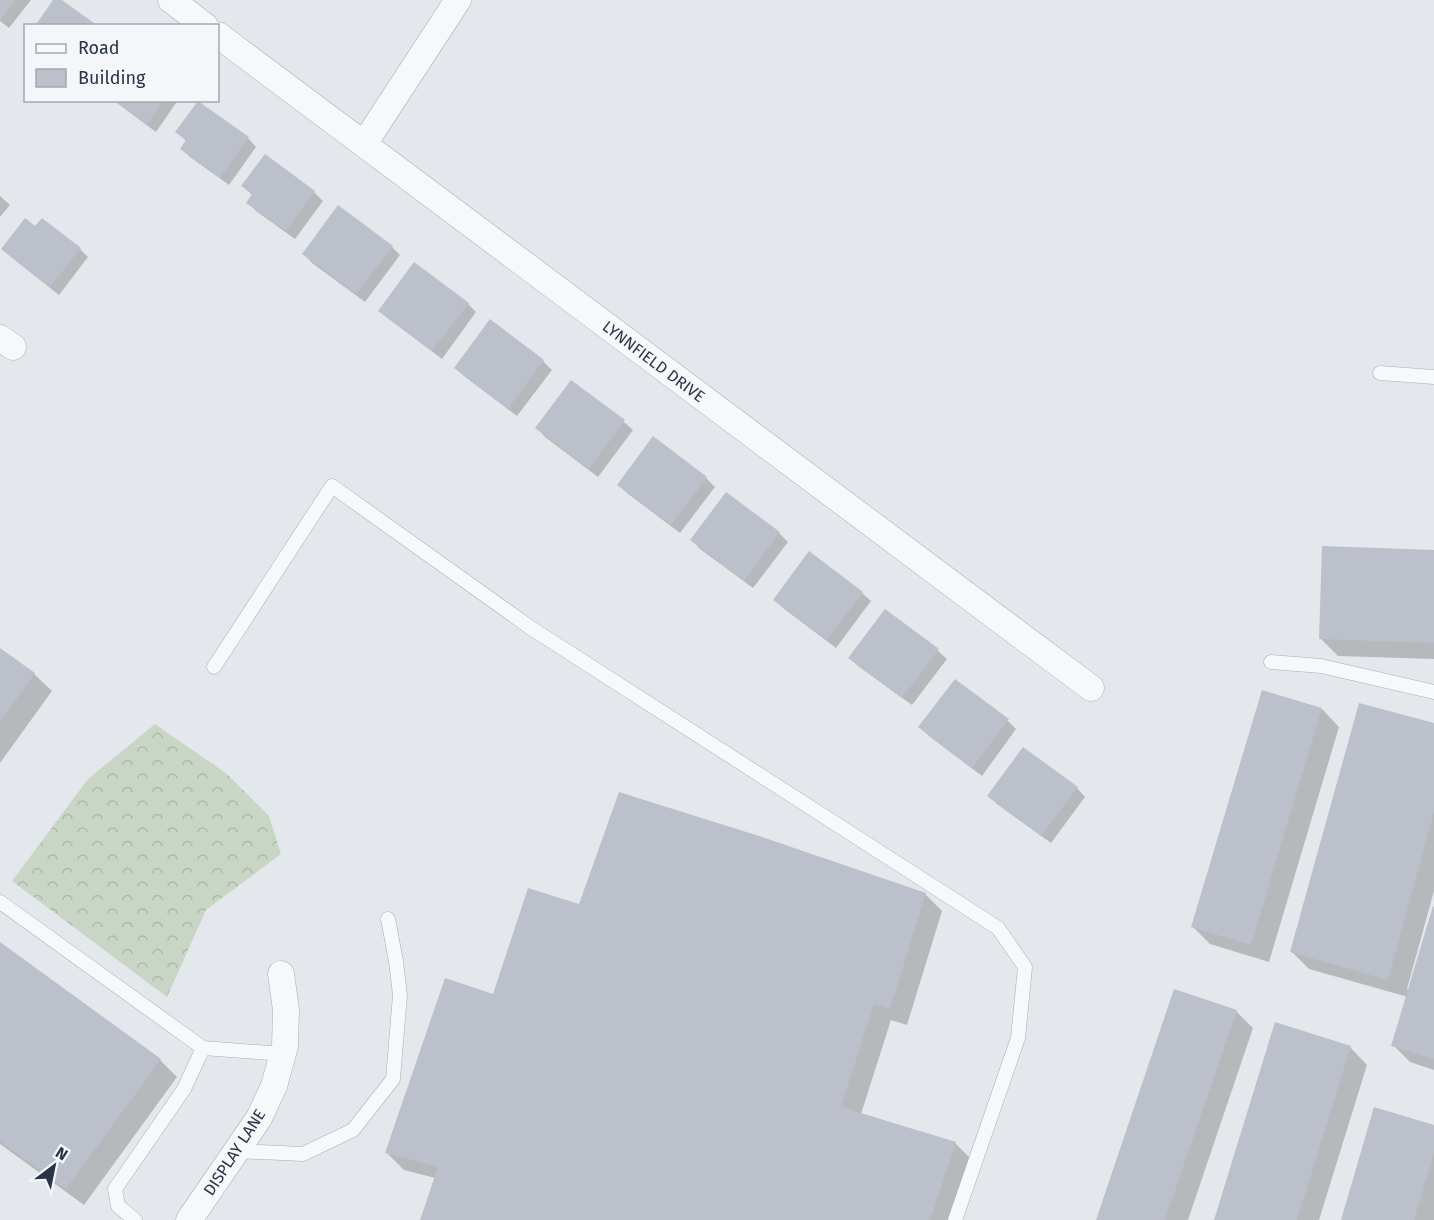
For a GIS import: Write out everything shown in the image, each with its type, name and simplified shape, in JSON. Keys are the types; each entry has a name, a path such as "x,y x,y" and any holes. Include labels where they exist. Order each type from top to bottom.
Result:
{"street":[{"path":"171,0 202,24"},
{"path":"364,144 458,0"},
{"name":"LYNNFIELD DRIVE","path":"219,36 1091,688"},
{"name":"DISPLAY LANE","path":"189,1220 259,1118 274,1086 285,1046 286,1010 281,974"}],"lane":[{"path":"1380,373 1434,377"},
{"path":"214,667 332,486 531,628 998,928 1025,968 1018,1038 955,1220"},
{"path":"1271,662 1321,666 1434,692"},
{"path":"0,902 203,1048 283,1054"},
{"path":"236,1151 303,1154 353,1130 393,1079 400,995 388,919"},
{"path":"135,1220 118,1206 115,1189 184,1089 203,1048"}],"green space":[{"path":"155,724 227,774 269,816 281,854 206,910 167,997 12,881 88,779"}],"building":[{"path":"0,0 16,0 0,20"},
{"path":"53,0 62,0 95,24 36,24"},
{"path":"116,102 163,102 147,124"},
{"path":"199,102 249,137 220,178 180,149 186,140 175,132"},
{"path":"265,154 315,191 286,231 246,203 252,194 241,186"},
{"path":"338,205 393,246 356,294 302,254"},
{"path":"25,218 35,226 42,218 81,248 50,287 1,249"},
{"path":"414,262 469,303 432,351 378,311"},
{"path":"490,319 544,360 508,409 454,368"},
{"path":"571,380 625,420 589,469 535,428"},
{"path":"653,436 707,477 671,525 617,485"},
{"path":"726,492 780,532 744,581 690,540"},
{"path":"1322,546 1434,550 1434,643 1319,639"},
{"path":"809,551 863,592 827,640 773,600"},
{"path":"885,609 939,649 902,698 848,658"},
{"path":"0,648 35,673 0,722"},
{"path":"955,679 1009,719 972,768 918,727"},
{"path":"1262,690 1322,708 1251,945 1191,927"},
{"path":"1359,703 1434,723 1434,812 1388,980 1290,952"},
{"path":"1023,747 1078,787 1041,836 987,796"},
{"path":"619,792 759,836 926,893 890,1009 874,1004 841,1107 956,1142 930,1220 420,1220 438,1167 385,1153 445,978 493,994 528,888 579,904"},
{"path":"1434,907 1434,1059 1391,1046"},
{"path":"0,942 161,1059 66,1189 0,1141"},
{"path":"1174,989 1237,1010 1165,1220 1096,1220"},
{"path":"1275,1022 1351,1046 1297,1220 1214,1220"},
{"path":"1374,1107 1434,1125 1434,1154 1414,1220 1341,1220"}]}
